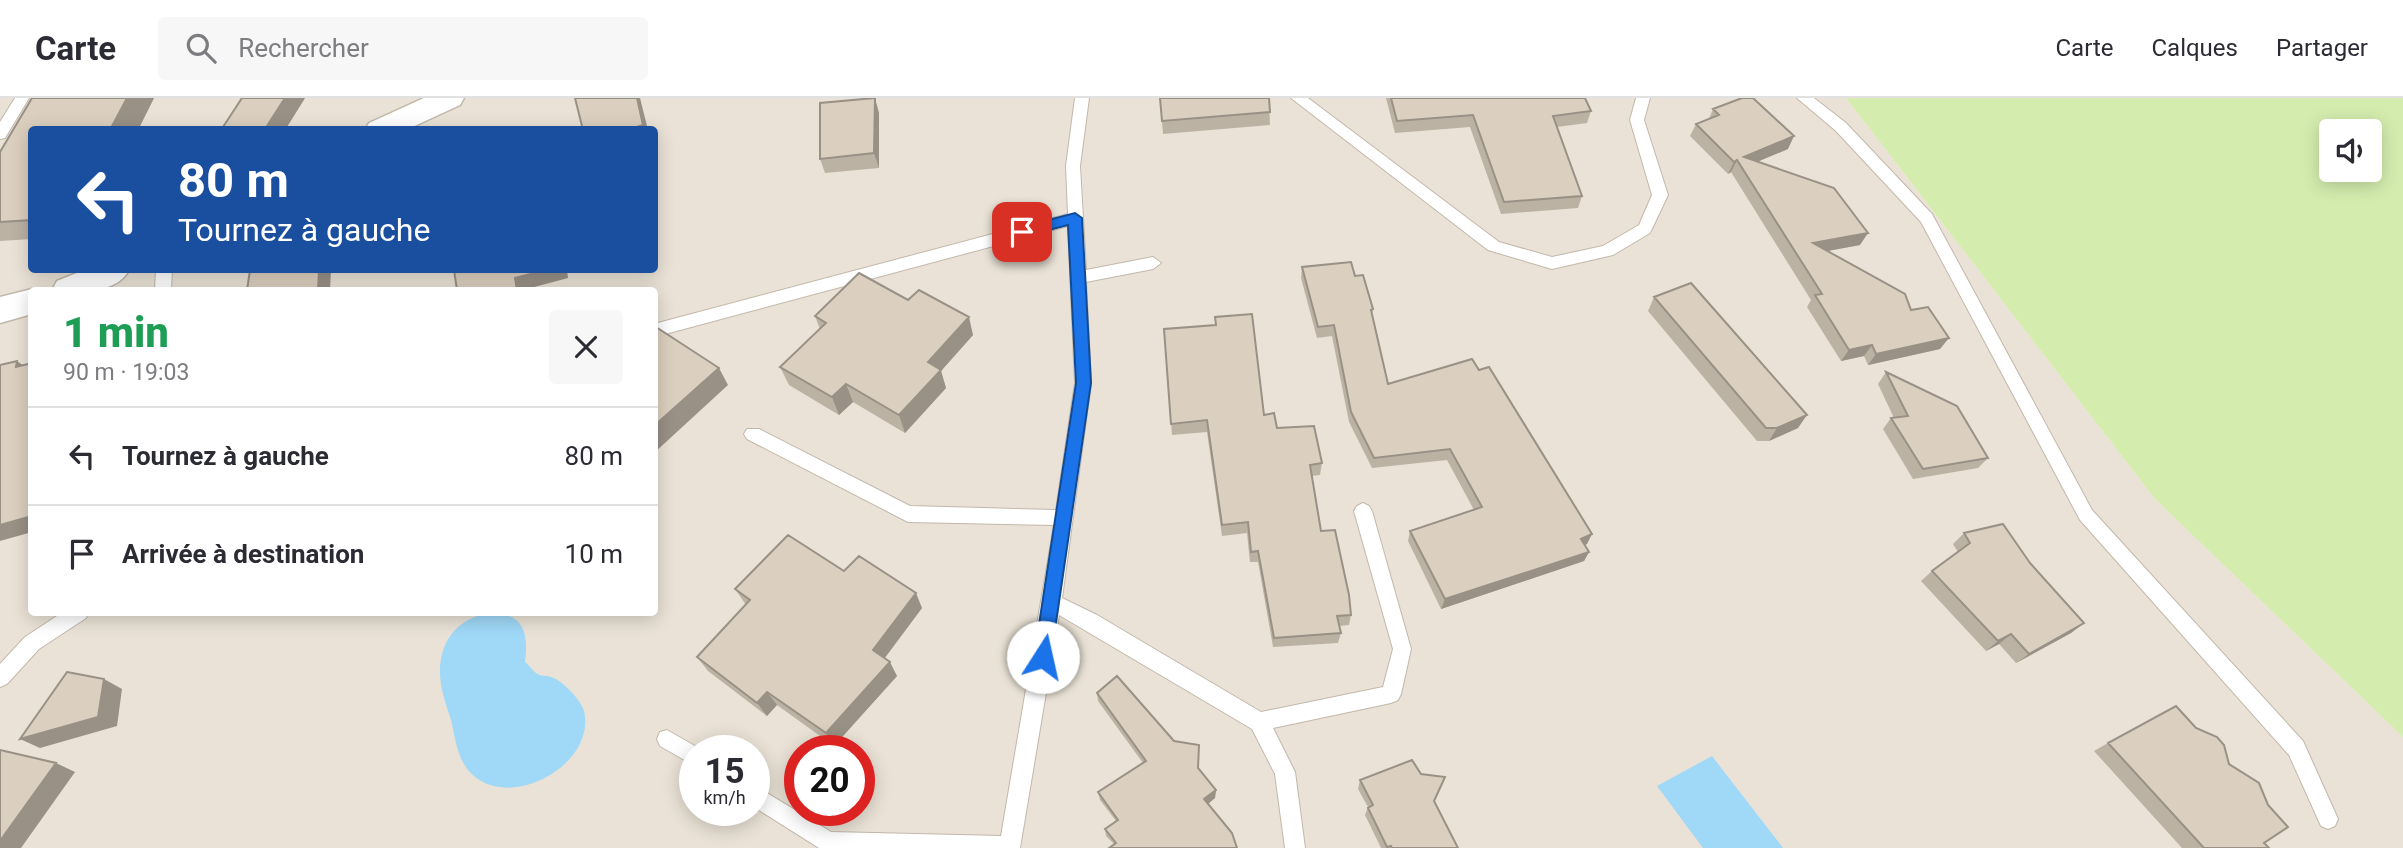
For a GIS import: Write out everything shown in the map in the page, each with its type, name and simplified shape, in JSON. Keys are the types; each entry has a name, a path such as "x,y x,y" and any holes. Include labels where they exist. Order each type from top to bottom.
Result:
{"street":[{"path":"388,126 450,98"},
{"path":"75,287 106,273"},
{"path":"0,310 28,302"}],"lane":[{"path":"0,134 22,98"},
{"path":"770,805 828,842 1009,848 1052,602 1083,383 1073,166 1082,98"},
{"path":"1298,98 1494,246 1552,263 1607,251 1645,229 1660,195 1637,120 1643,98"},
{"path":"1804,98 1841,127 1927,218 2086,514 2296,748 2328,818"},
{"path":"658,330 1075,218"},
{"path":"1078,278 1153,262"},
{"path":"753,434 908,514 1064,518"},
{"path":"1258,722 1391,694 1402,649 1363,511"},
{"path":"1052,602 1090,621 1258,722 1285,772 1296,848"},
{"path":"0,678 32,643 73,616"},
{"path":"667,739 679,747"}],"shaded area":[{"path":"0,98 1846,98 2155,499 2403,737 2403,848 0,848"}],"green space":[{"path":"1846,98 2403,98 2403,737 2155,499"}],"water":[{"path":"477,616 508,616 515,619 521,625 526,640 525,662 538,674 549,676 565,686 584,711 584,731 577,750 563,766 545,778 524,786 504,788 484,783 464,765 442,688 440,668 448,639 468,620"},
{"path":"1712,756 1783,848 1703,848 1657,786"}],"building":[{"path":"32,98 127,98 112,126 28,126 28,220 0,222 0,152"},
{"path":"242,98 285,98 267,126 224,126"},
{"path":"575,98 637,98 643,125 582,126"},
{"path":"875,98 874,153 820,159 820,103"},
{"path":"1160,98 1269,98 1270,112 1162,121"},
{"path":"1391,98 1585,98 1591,111 1553,116 1582,196 1504,202 1473,115 1397,121"},
{"path":"1742,98 1753,98 1794,136 1744,157 1834,188 1868,233 1813,243 1905,294 1911,310 1928,307 1949,338 1876,354 1872,345 1849,350 1815,295 1822,294 1737,160 1734,162 1696,124 1719,115 1713,109"},
{"path":"1351,262 1355,276 1363,275 1373,309 1371,310 1388,384 1472,359 1479,370 1489,367 1592,534 1581,539 1589,552 1445,599 1410,531 1482,507 1450,449 1374,458 1351,412 1334,325 1318,327 1302,267"},
{"path":"250,273 319,273 318,287 247,287"},
{"path":"454,273 534,273 515,278 516,287 457,287"},
{"path":"859,273 908,300 919,290 969,317 928,362 941,370 899,415 846,384 832,397 780,367 826,323 815,316"},
{"path":"1691,283 1807,415 1777,428 1766,428 1654,297"},
{"path":"1252,314 1264,415 1274,413 1277,428 1314,426 1322,463 1310,465 1321,531 1335,530 1349,595 1351,615 1337,616 1341,633 1274,638 1258,551 1251,552 1248,522 1222,525 1207,420 1171,424 1164,329 1216,325 1215,317"},
{"path":"658,328 719,368 658,422"},
{"path":"17,361 16,367 28,364 28,517 0,525 0,365"},
{"path":"1886,372 1957,406 1988,458 1923,469 1891,418 1908,416"},
{"path":"2003,524 2030,563 2084,623 2029,654 2011,634 1998,641 1932,571 1970,543 1964,533"},
{"path":"788,535 844,571 859,556 916,593 873,650 890,662 826,733 767,692 757,703 697,657 750,600 735,589"},
{"path":"67,672 104,679 98,717 20,739"},
{"path":"1117,676 1174,741 1199,745 1198,768 1216,790 1204,799 1232,833 1237,848 1109,848 1116,843 1105,829 1118,820 1098,792 1146,761 1097,693"},
{"path":"2176,706 2196,728 2217,737 2224,745 2229,764 2259,783 2268,805 2288,827 2264,843 2269,848 2204,848 2108,743"},
{"path":"0,750 56,763 0,841"},
{"path":"1412,760 1421,774 1445,777 1434,801 1458,848 1387,847 1368,808 1373,805 1360,780"}],"route":[{"path":"1022,232 1075,218 1083,383 1043,657"}]}
